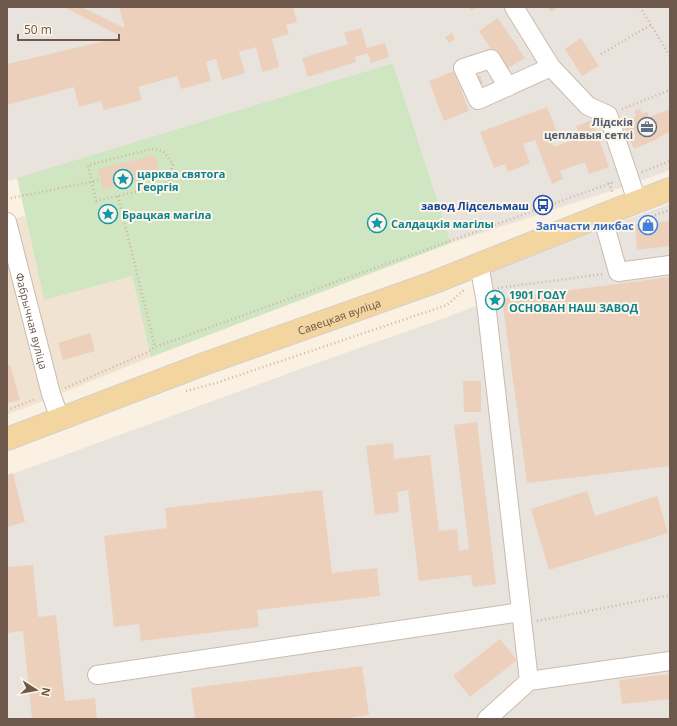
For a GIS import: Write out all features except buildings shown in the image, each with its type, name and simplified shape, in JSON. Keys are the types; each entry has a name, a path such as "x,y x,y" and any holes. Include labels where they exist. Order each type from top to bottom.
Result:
{"main road":[{"name":"Савецкая вуліца","path":"7,439 204,364 432,283 670,189"}],"street":[{"path":"514,7 552,67 588,106 608,115 637,201"},
{"path":"508,86 552,67"},
{"path":"602,215 618,272 670,265"},
{"name":"Фабрычная вуліца","path":"7,222 51,394 60,419"},
{"path":"479,264 484,290 529,681"},
{"path":"97,675 522,618"},
{"path":"487,719 529,681 670,661"}],"path":[{"path":"640,7 670,56"},
{"path":"601,54 651,25"},
{"path":"608,115 670,90"},
{"path":"152,149 163,151 173,164 169,180 160,186 96,202 92,182 88,166 152,149"},
{"path":"7,410 51,394 146,353 155,347 670,161"},
{"path":"7,199 100,180"},
{"path":"118,196 155,347"},
{"path":"460,294 618,272"},
{"path":"522,618 670,595"}],"shaded area":[{"path":"7,7 670,7 670,170 626,186 451,243 393,63 9,181 7,172"},
{"path":"670,204 670,719 7,719 7,476 328,359 473,307 492,302 488,269"},
{"path":"25,216 44,299 132,276 151,357 7,415 7,220"}],"green space":[{"path":"393,63 451,243 151,357 132,276 44,300 17,178"}],"place":[{"name":"Лідскія цеплавыя сеткі","path":"647,127"},
{"name":"царква святога Георгія","path":"123,179"},
{"name":"завод Лідсельмаш","path":"543,205"},
{"name":"Брацкая магіла","path":"108,214"},
{"name":"Салдацкія магілы","path":"377,223"},
{"name":"Запчасти ликбас","path":"648,225"},
{"name":"1901 ΓΟΔΥ ОСНОВАН НАШ ЗАВОД","path":"495,300"}]}
